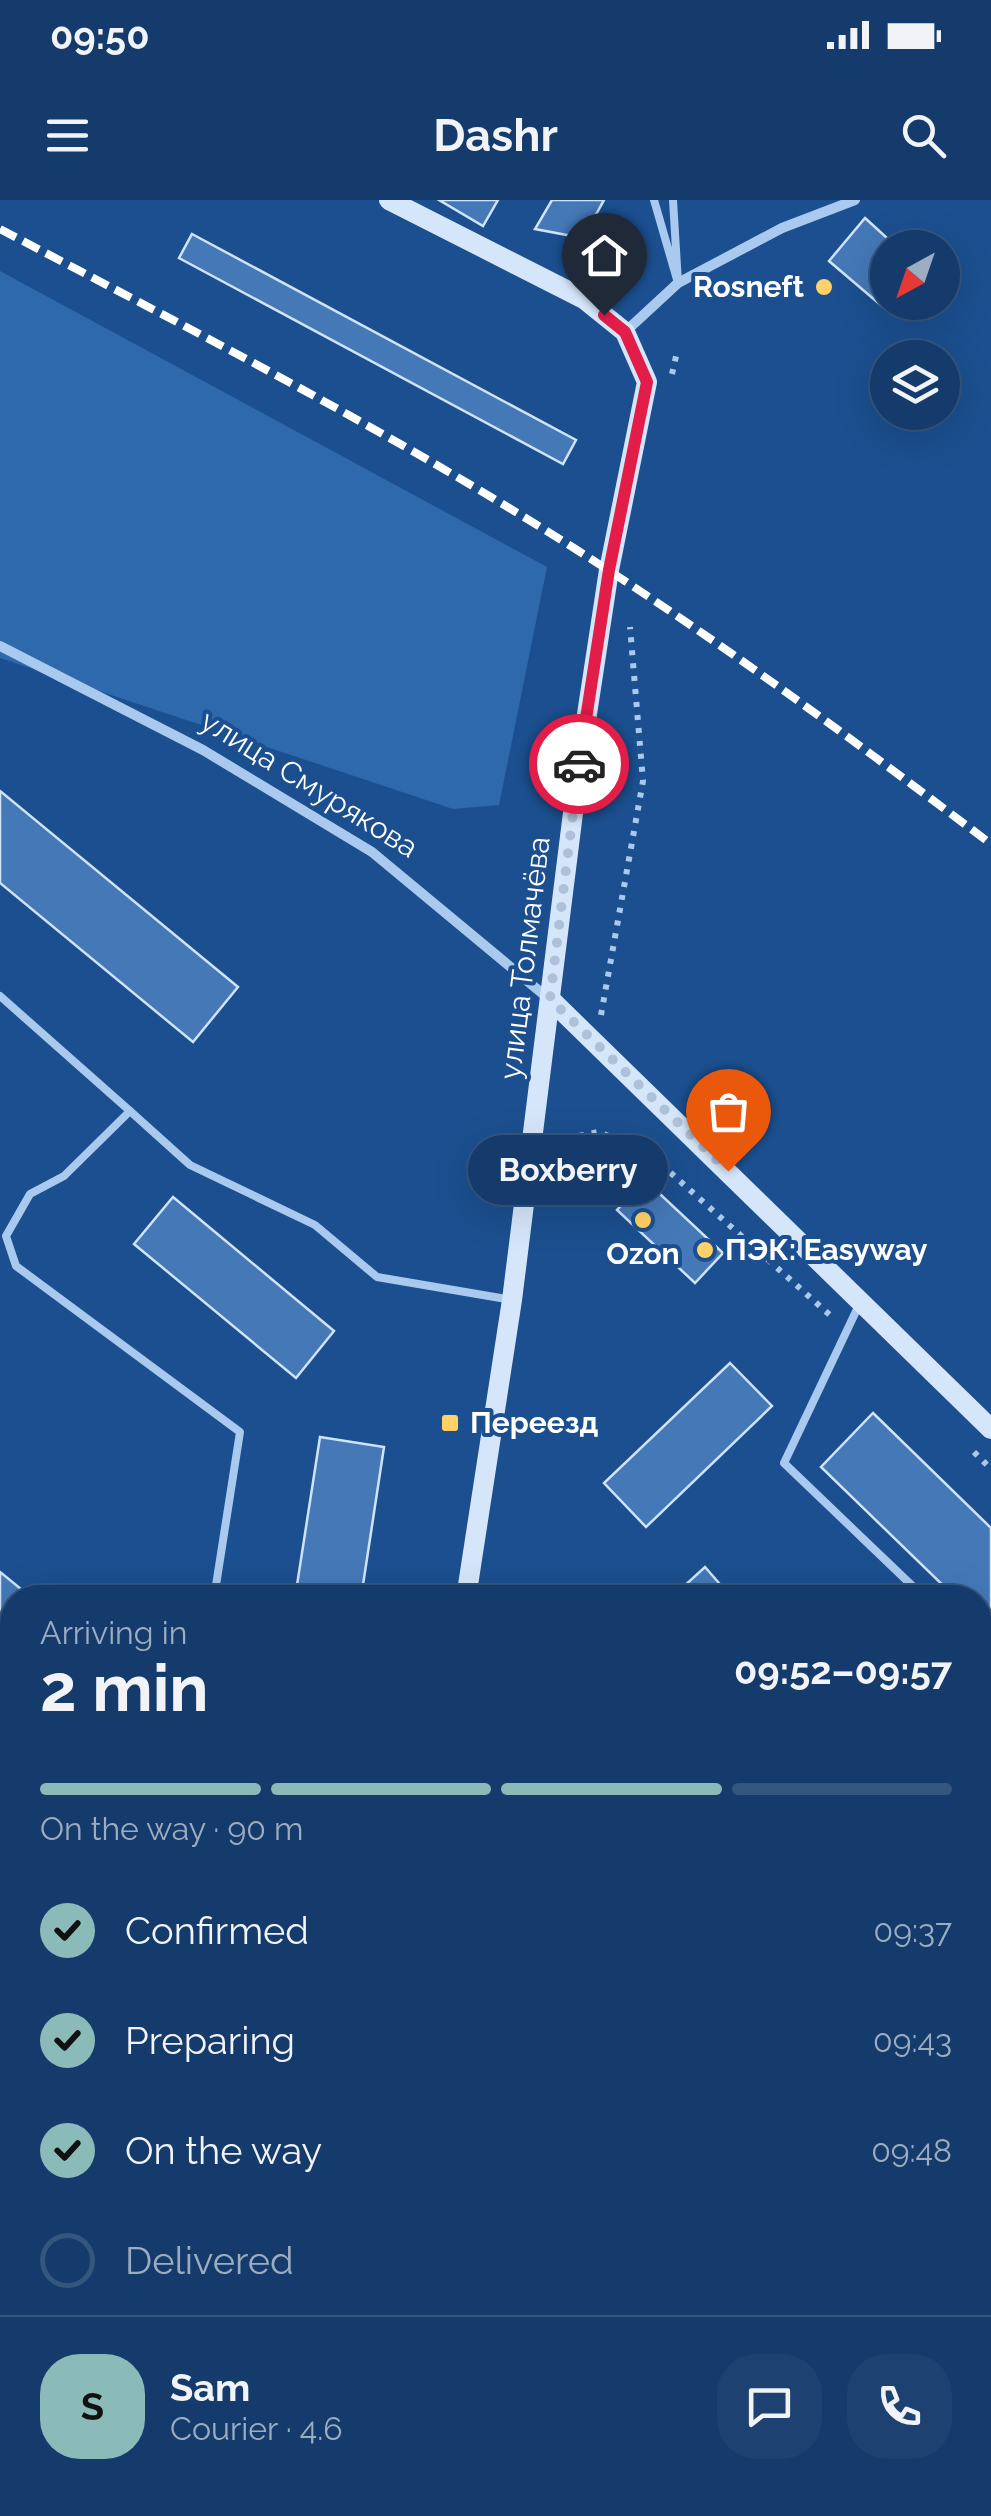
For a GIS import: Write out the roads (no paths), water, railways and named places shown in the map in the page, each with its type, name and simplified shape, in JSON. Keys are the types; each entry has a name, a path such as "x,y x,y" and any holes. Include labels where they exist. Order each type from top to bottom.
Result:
{"street":[{"name":"улица Толмачёва","path":"388,200 584,299 625,332 647,382 603,607 512,1300 468,1585"},
{"path":"625,332 678,284 782,228 855,200"},
{"name":"улица Смурякова","path":"0,646 203,750 372,852 596,1039 991,1429"}],"lane":[{"path":"654,200 678,284"},
{"path":"673,200 678,284"},
{"path":"0,996 190,1164 315,1225 376,1277 512,1300"},
{"path":"130,1111 64,1176 30,1194 6,1236 16,1266 240,1432 216,1585"},
{"path":"860,1302 784,1463 911,1585"}],"railway":[{"path":"0,229 364,423 577,550 787,693 991,844"}],"place":[{"name":"Rosneft","path":"824,287"},
{"name":"Boxberry","path":"728,1171"},
{"name":"Ozon","path":"643,1220"},
{"name":"ПЭК: Easyway","path":"705,1250"},
{"name":"Переезд","path":"450,1423"}]}
